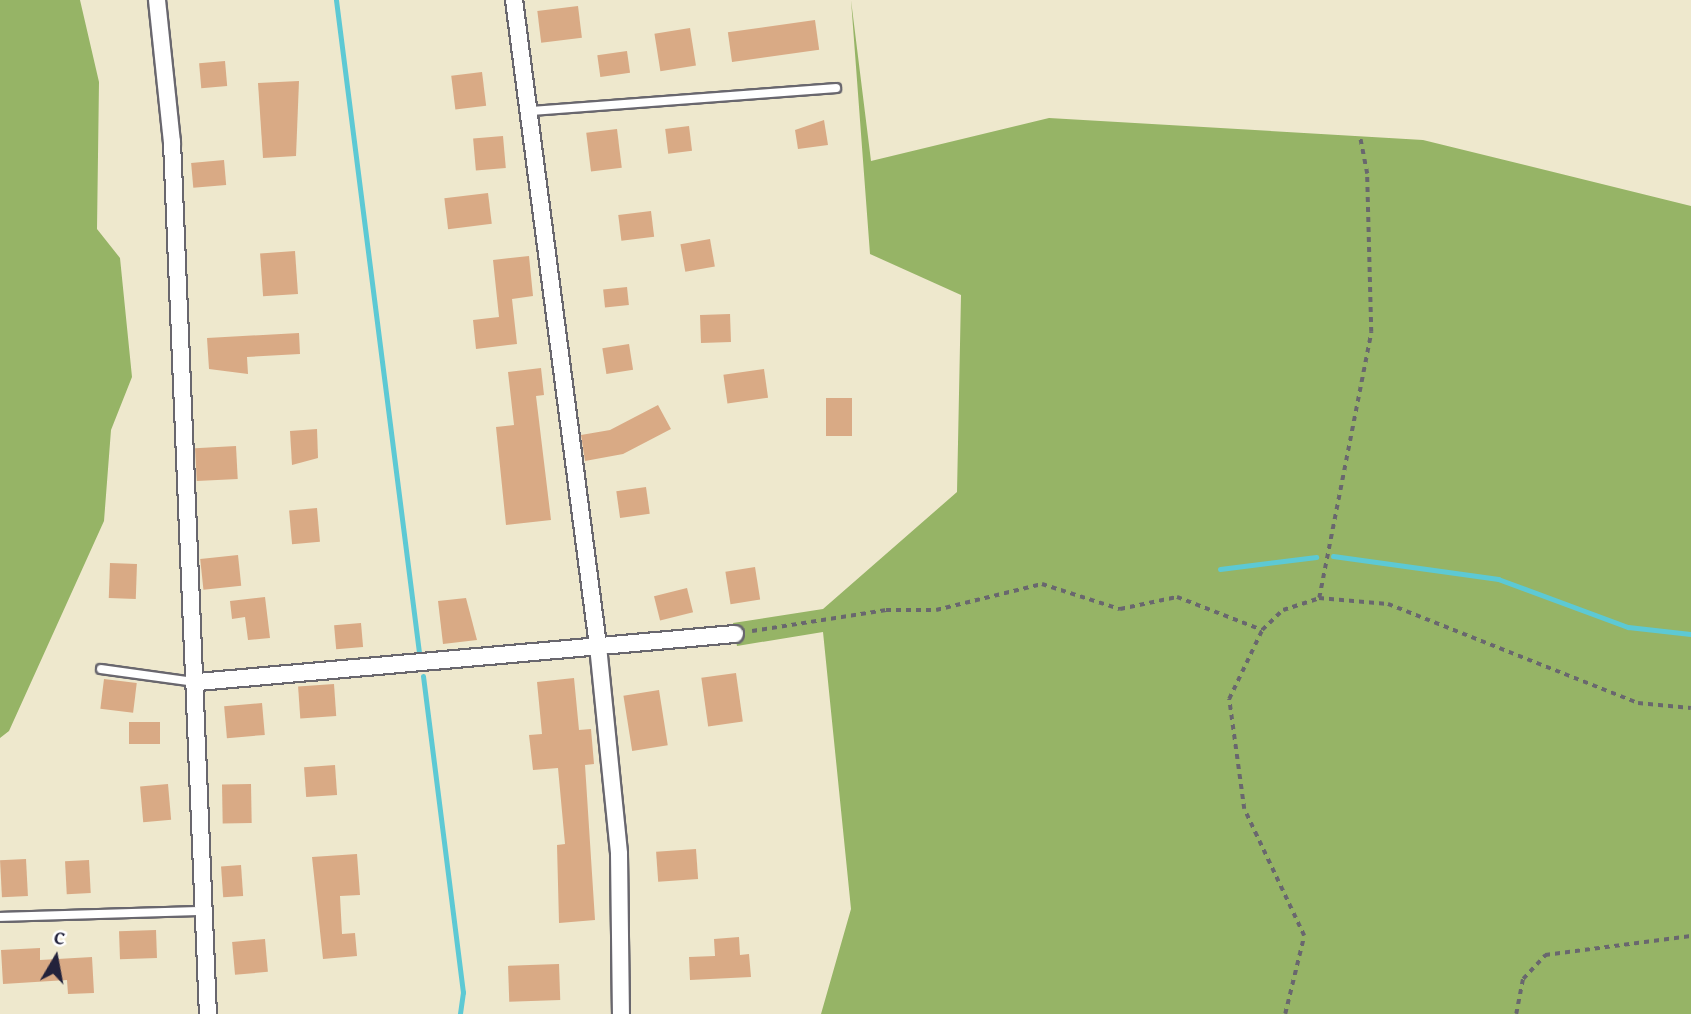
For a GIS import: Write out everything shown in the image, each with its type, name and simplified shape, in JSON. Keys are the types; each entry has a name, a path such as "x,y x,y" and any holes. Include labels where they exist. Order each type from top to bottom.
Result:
{"street":[{"path":"157,0 172,142 198,682 208,1014"},
{"path":"514,0 532,111 598,646 619,855 621,1014"},
{"path":"198,682 735,634"}],"lane":[{"path":"532,111 836,88"},
{"path":"101,669 198,682"},
{"path":"0,916 203,911"}],"path":[{"path":"1319,598 1371,332 1367,174 1360,137"},
{"path":"735,634 886,610 936,610 1042,584 1120,610 1177,597 1262,630"},
{"path":"1285,1014 1304,936 1244,809 1229,699 1262,630 1283,610 1319,598 1388,604 1638,703 1691,708"},
{"path":"1516,1014 1523,979 1545,955 1691,936"}],"green space":[{"path":"0,0 80,0 99,82 97,229 120,258 132,377 111,430 104,521 9,731 0,738"},
{"path":"851,0 871,161 1049,118 1423,140 1691,206 1691,1014 821,1014 851,909 823,632 737,646 733,623 823,609 957,492 961,295 870,254"}],"building":[{"path":"578,6 582,38 541,43 537,11"},
{"path":"815,20 819,50 732,62 728,32"},
{"path":"690,28 696,66 660,71 654,34"},
{"path":"627,51 630,73 600,77 597,55"},
{"path":"225,61 227,86 201,88 199,63"},
{"path":"482,72 486,106 455,110 451,76"},
{"path":"299,81 296,156 263,158 258,83"},
{"path":"824,120 828,145 798,149 795,130"},
{"path":"689,126 692,151 668,154 665,129"},
{"path":"617,129 622,168 591,171 586,133"},
{"path":"503,136 506,168 476,170 473,139"},
{"path":"224,160 226,185 193,188 191,163"},
{"path":"488,193 492,224 448,229 444,198"},
{"path":"651,211 654,237 621,241 618,215"},
{"path":"710,239 715,267 685,272 680,244"},
{"path":"295,251 298,294 263,296 260,253"},
{"path":"529,256 533,296 512,299 517,344 476,349 473,320 499,317 493,260"},
{"path":"627,287 629,305 605,307 603,290"},
{"path":"730,314 731,342 701,343 700,315"},
{"path":"299,333 300,354 247,357 248,374 209,369 207,338"},
{"path":"629,344 633,370 606,374 602,348"},
{"path":"541,368 544,395 536,396 551,520 506,525 496,427 514,425 508,372"},
{"path":"764,369 768,398 727,403 723,375"},
{"path":"826,398 852,398 852,436 826,436"},
{"path":"658,405 671,429 623,454 585,461 581,435 610,430"},
{"path":"317,429 318,458 292,465 290,431"},
{"path":"236,446 238,479 197,481 195,448"},
{"path":"646,487 650,514 620,518 616,491"},
{"path":"317,508 320,542 292,544 289,510"},
{"path":"238,555 241,586 203,590 200,559"},
{"path":"110,563 137,564 136,599 109,598"},
{"path":"755,567 760,600 731,604 725,572"},
{"path":"687,588 693,612 660,620 654,596"},
{"path":"265,597 270,638 248,640 245,617 232,619 230,601"},
{"path":"466,598 477,640 443,644 438,601"},
{"path":"361,623 363,647 336,649 334,625"},
{"path":"736,673 743,722 708,726 701,678"},
{"path":"574,678 579,730 591,729 594,764 585,765 595,920 559,923 557,845 565,844 558,768 533,770 529,735 542,734 537,682"},
{"path":"104,679 137,683 133,713 100,709"},
{"path":"334,684 336,716 300,718 298,687"},
{"path":"659,690 668,745 632,751 623,696"},
{"path":"262,703 265,735 227,738 224,706"},
{"path":"129,722 160,722 160,744 129,744"},
{"path":"335,765 337,795 306,797 304,767"},
{"path":"168,784 171,820 143,822 140,786"},
{"path":"251,784 252,823 223,824 222,785"},
{"path":"696,849 698,879 658,882 656,852"},
{"path":"357,854 360,895 340,896 342,934 355,933 357,956 323,959 312,857"},
{"path":"26,859 28,896 2,897 0,860"},
{"path":"89,860 91,893 67,894 65,861"},
{"path":"241,865 243,896 223,897 221,866"},
{"path":"156,930 157,958 120,959 119,931"},
{"path":"739,937 740,955 749,954 751,977 690,980 689,957 715,956 714,939"},
{"path":"265,939 268,972 235,975 232,942"},
{"path":"40,948 40,960 92,957 94,993 68,994 67,980 3,984 1,950"},
{"path":"559,964 560,1000 509,1002 508,966"}],"waterway":[{"path":"336,0 419,652"},
{"path":"1333,556 1498,579 1628,627 1691,634"},
{"path":"1220,569 1316,557"},
{"path":"423,676 463,992 460,1014"}]}
